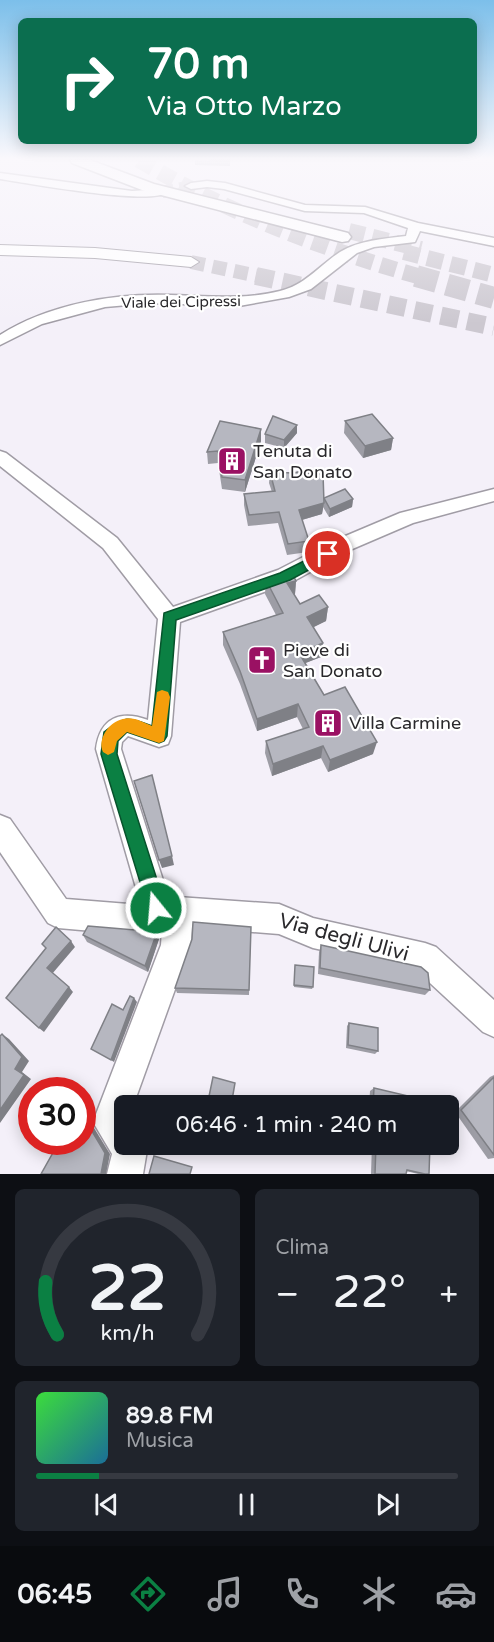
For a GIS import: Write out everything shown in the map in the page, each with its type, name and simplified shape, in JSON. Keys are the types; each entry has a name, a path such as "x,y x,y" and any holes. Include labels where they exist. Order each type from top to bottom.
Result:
{"highway":[{"path":"265,215 346,234 279,215"}],"main road":[{"path":"0,250 105,253 191,262"}],"street":[{"path":"380,215 415,226 494,242"},
{"name":"Viale dei Cipressi","path":"0,340 47,318 100,304 146,299 230,303 259,300 281,294 304,286 354,249 411,239 415,226"},
{"path":"0,457 110,543 169,617 159,736 134,726 124,725 110,737 108,744 109,754 169,914 176,945 120,1095"},
{"path":"169,617 291,574 343,545 407,518 494,495"},
{"name":"Via degli Ulivi","path":"0,828 58,913 138,920 169,914 279,919 314,933 425,958 494,1021"},
{"path":"114,1111 110,1122 114,1128"},
{"path":"125,1174 129,1155"}],"building":[{"path":"372,414 393,438 365,446 345,421"},
{"path":"273,416 297,425 284,440 265,434"},
{"name":"Tenuta di San Donato","path":"220,421 261,429 245,480 222,477 218,451 207,452"},
{"path":"308,470 309,474 323,474 324,503 299,510 309,541 288,544 279,512 249,515 244,494 275,491 270,472 293,473"},
{"path":"345,489 353,499 330,509 324,498"},
{"path":"320,537 323,540 312,546 309,544"},
{"path":"291,571 296,581 287,583 300,604 319,595 328,607 307,617 323,643 299,653 324,695 345,687 377,742 330,760 323,746 273,764 266,741 309,727 298,704 257,719 223,632 283,613 266,580"},
{"path":"152,775 172,856 159,860 134,781"},
{"path":"193,922 251,927 249,990 175,988 192,939"},
{"path":"88,926 135,930 148,928 157,932 145,966 83,935"},
{"path":"56,927 71,941 47,968 69,987 39,1028 6,998 46,948 42,944"},
{"path":"321,945 421,967 428,973 430,990 320,968"},
{"path":"295,965 314,967 313,987 294,985"},
{"path":"130,996 134,998 111,1060 91,1049 112,1004 123,1010"},
{"path":"349,1023 378,1028 378,1051 348,1045"},
{"path":"2,1034 22,1057 15,1069 24,1075 18,1077 18,1084 0,1110 0,1036"},
{"path":"213,1077 235,1083 233,1095 209,1095"},
{"path":"494,1077 494,1155 461,1110"},
{"path":"374,1088 404,1095 374,1095"},
{"path":"96,1138 105,1153 101,1174 41,1174 52,1155 96,1155"},
{"path":"376,1155 430,1155 429,1174 407,1170 406,1174 375,1174"},
{"path":"154,1156 192,1167 190,1174 149,1174"}],"tunnel":[{"path":"245,215 312,242 421,277"},
{"path":"349,231 421,249"},
{"path":"404,252 494,275"},
{"path":"191,262 263,277"},
{"path":"256,276 494,327"},
{"path":"416,276 494,298"}],"slow traffic":[{"path":"108,747 110,737 124,725 134,726 159,736 162,697"}],"place":[{"name":"Tenuta di San Donato","path":"232,461"},
{"name":"Pieve di San Donato","path":"262,660"},
{"name":"Villa Carmine","path":"328,723"}],"route":[{"path":"156,908 109,754 110,737 124,725 134,726 159,736 169,617 298,571 328,554"}]}
